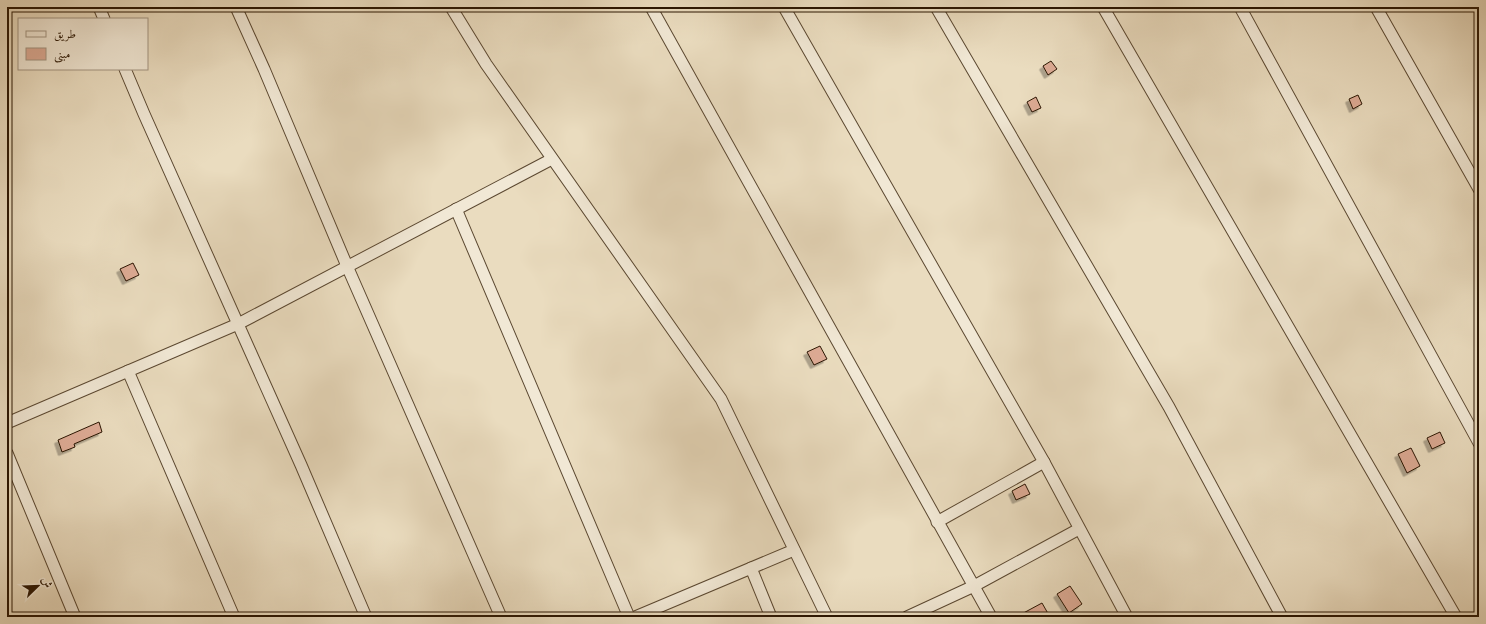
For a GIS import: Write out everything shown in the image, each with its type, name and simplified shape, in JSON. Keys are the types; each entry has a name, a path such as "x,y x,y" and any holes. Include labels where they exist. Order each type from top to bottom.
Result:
{"street":[{"path":"99,7 104,18"},
{"path":"236,7 264,69 347,266 501,617"},
{"path":"451,7 486,64 721,399 827,617"},
{"path":"651,7 991,617"},
{"path":"784,7 1044,462 1127,617"},
{"path":"936,7 1169,407 1282,617"},
{"path":"1103,7 1456,617"},
{"path":"1240,7 1479,443"},
{"path":"1376,7 1479,189"},
{"path":"125,70 301,465 366,617"},
{"path":"7,423 238,324 552,159"},
{"path":"456,209 629,617"},
{"path":"128,371 234,617"},
{"path":"7,453 75,617"},
{"path":"937,522 1044,462"},
{"path":"907,617 974,586 1080,529"},
{"path":"636,617 794,550"},
{"path":"751,568 771,617"}],"building":[{"path":"1051,61 1057,69 1048,75 1043,66"},
{"path":"1358,95 1362,104 1353,109 1349,99"},
{"path":"1036,97 1041,108 1032,112 1027,102"},
{"path":"133,263 139,275 126,281 120,269"},
{"path":"820,346 827,359 814,365 807,352"},
{"path":"99,422 102,432 74,444 75,447 62,452 58,440"},
{"path":"1440,432 1445,443 1432,449 1427,438"},
{"path":"1411,448 1420,466 1407,473 1398,454"},
{"path":"1025,484 1030,494 1016,500 1012,491"},
{"path":"1070,586 1082,604 1069,613 1057,594"},
{"path":"1042,603 1050,617 1016,617"}]}
